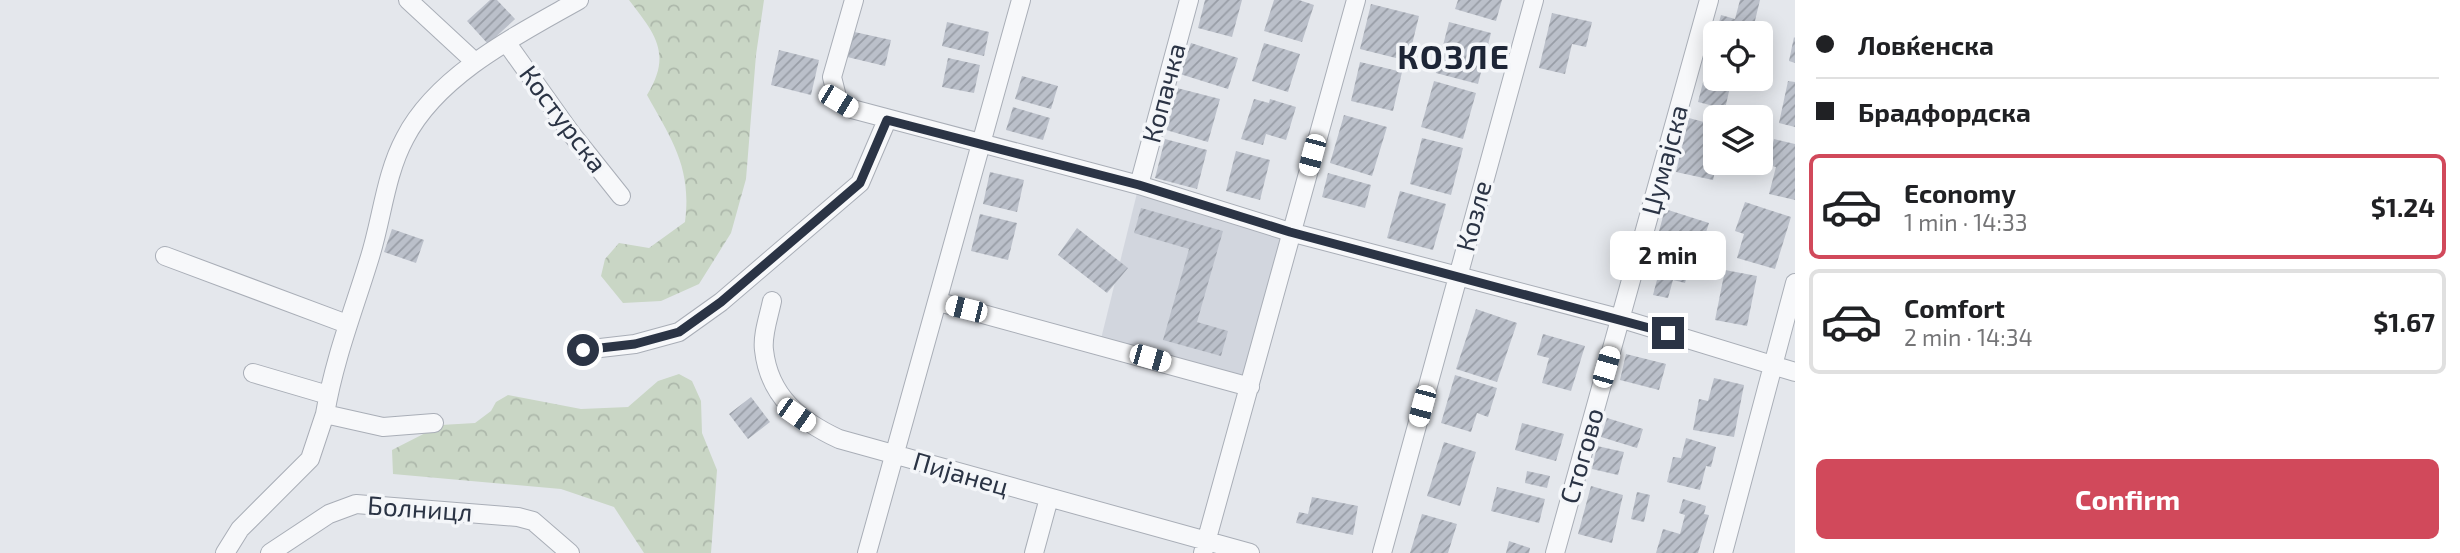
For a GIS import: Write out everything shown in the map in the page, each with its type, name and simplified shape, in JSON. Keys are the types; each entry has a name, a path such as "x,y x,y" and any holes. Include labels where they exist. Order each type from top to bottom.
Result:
{"street":[{"path":"408,0 475,62"},
{"path":"225,553 240,529 310,459 317,446 347,324 406,137 441,92 475,62 579,0"},
{"path":"854,0 832,77 833,90 838,101 852,109 981,146 1139,185 1290,232 1622,319 1795,372"},
{"path":"867,553 1021,0"},
{"name":"Копачка","path":"1139,185 1189,0"},
{"path":"1205,547 1356,0"},
{"name":"Козле","path":"1382,553 1534,0"},
{"name":"Џумајска","path":"1622,319 1709,0"},
{"name":"Костурска","path":"506,42 570,132 621,196"},
{"path":"583,350 635,344 679,332 721,302 860,183 887,120"},
{"path":"166,256 347,324"},
{"path":"1723,553 1795,283"},
{"name":"Пијанец","path":"772,301 764,349 777,387 796,415 839,439 1049,498 1205,547 1250,553"},
{"path":"939,302 1250,387"},
{"name":"Стогово","path":"1555,553 1622,319"},
{"path":"253,373 328,395"},
{"path":"325,414 383,427 434,423"},
{"path":"1034,553 1049,498"},
{"name":"Болницл","path":"270,553 329,514 356,504 518,517 533,521 570,553"}],"shaded area":[{"path":"1139,185 1290,232 1250,387 1100,343"}],"green space":[{"path":"629,0 764,0 756,55 746,179 731,233 699,284 661,301 623,303 601,276 605,259 619,243 649,248 685,222 686,203 686,186 678,155 647,95 659,68 658,45 647,24"},
{"path":"679,374 692,381 701,401 702,433 717,470 711,553 644,553 614,507 561,489 393,474 392,450 441,425 475,423 491,411 496,402 508,395 581,409 628,407 658,381"}],"building":[{"path":"490,0 497,0 515,19 488,44 467,21"},
{"path":"1205,0 1242,0 1232,37 1198,28"},
{"path":"1274,0 1299,0 1314,5 1302,42 1264,31"},
{"path":"1458,0 1502,0 1496,21 1455,9"},
{"path":"1740,0 1760,0 1755,21 1719,21 1721,15 1735,19"},
{"path":"1371,4 1419,16 1408,61 1360,49"},
{"path":"1552,13 1592,22 1586,47 1572,44 1565,74 1539,68"},
{"path":"947,22 989,32 984,56 942,46"},
{"path":"1449,22 1491,33 1478,84 1436,73"},
{"path":"850,31 891,40 885,66 843,56"},
{"path":"1795,38 1795,63 1789,61"},
{"path":"1191,43 1238,58 1228,89 1180,74"},
{"path":"1264,43 1300,54 1288,92 1252,81"},
{"path":"779,50 819,60 811,95 771,85"},
{"path":"948,58 980,65 974,93 942,87"},
{"path":"1360,62 1402,72 1393,111 1351,101"},
{"path":"1022,76 1058,86 1051,109 1015,99"},
{"path":"1434,81 1476,93 1463,139 1421,127"},
{"path":"1788,81 1795,82 1795,127 1779,123"},
{"path":"1703,82 1703,91 1729,91 1726,105 1698,102"},
{"path":"1177,88 1220,99 1208,142 1166,130"},
{"path":"1254,99 1269,103 1270,99 1296,107 1286,140 1266,134 1263,145 1241,139"},
{"path":"1013,107 1050,118 1043,140 1006,130"},
{"path":"1344,115 1387,127 1372,176 1330,163"},
{"path":"1689,118 1703,122 1703,175 1714,175 1713,180 1676,172"},
{"path":"1422,138 1463,148 1451,195 1410,184"},
{"path":"1165,139 1207,150 1197,189 1155,178"},
{"path":"1774,139 1795,144 1795,200 1769,194 1776,167 1773,166"},
{"path":"1236,151 1270,160 1260,200 1226,191"},
{"path":"990,172 1024,180 1017,212 983,204"},
{"path":"1328,173 1371,185 1365,208 1322,197"},
{"path":"1400,191 1446,204 1433,250 1387,238"},
{"path":"1745,202 1791,217 1775,269 1737,258 1744,234 1735,231"},
{"path":"1141,208 1223,231 1197,322 1228,331 1221,356 1163,340 1189,249 1134,233"},
{"path":"1665,209 1709,223 1701,248 1658,235"},
{"path":"980,214 1017,223 1008,260 971,251"},
{"path":"1077,228 1128,268 1107,293 1058,255"},
{"path":"392,229 424,240 416,263 384,252"},
{"path":"1666,250 1693,257 1685,283 1673,280 1668,298 1653,295 1658,276 1652,274 1658,255 1663,256"},
{"path":"1725,270 1757,276 1747,326 1715,320"},
{"path":"1476,309 1517,323 1497,382 1456,369"},
{"path":"1543,334 1585,346 1571,391 1542,383 1549,358 1537,355"},
{"path":"1626,354 1666,364 1659,390 1620,380"},
{"path":"1455,375 1497,388 1488,417 1477,413 1471,432 1441,423"},
{"path":"1714,378 1744,385 1734,437 1693,430 1699,399 1708,401"},
{"path":"751,397 770,422 748,439 729,414"},
{"path":"1607,418 1643,429 1637,448 1601,437"},
{"path":"1522,423 1564,434 1556,461 1515,450"},
{"path":"1686,438 1716,447 1711,467 1706,466 1700,490 1667,482 1673,457 1681,458"},
{"path":"1444,442 1476,452 1460,506 1427,496"},
{"path":"1597,446 1624,452 1618,475 1592,469"},
{"path":"1527,471 1550,476 1547,488 1525,483"},
{"path":"1591,486 1623,495 1612,543 1578,534"},
{"path":"1497,487 1545,499 1539,523 1491,511"},
{"path":"1637,492 1650,495 1644,522 1631,519"},
{"path":"1312,497 1358,506 1353,535 1296,523 1299,512 1308,514"},
{"path":"1683,499 1706,506 1704,514 1709,515 1698,553 1656,553 1663,529 1680,534 1685,515 1679,513"},
{"path":"1422,514 1457,524 1448,553 1410,553"},
{"path":"1509,541 1530,548 1529,553 1506,553"}],"district":[{"name":"КОЗЛЕ","path":"1454,57"}],"route":[{"path":"583,350 635,344 679,332 721,302 750,280 860,183 887,120 1139,185 1290,232 1668,333"}]}
